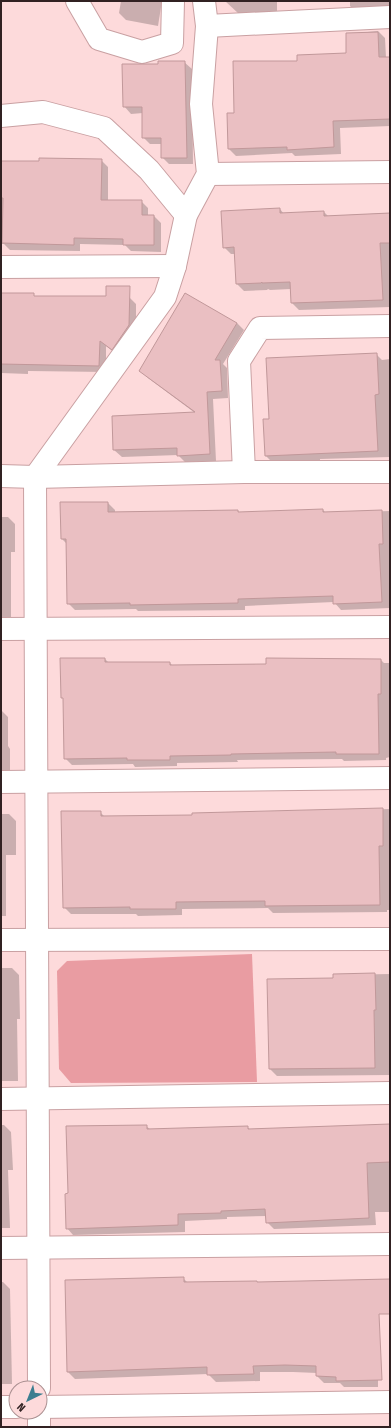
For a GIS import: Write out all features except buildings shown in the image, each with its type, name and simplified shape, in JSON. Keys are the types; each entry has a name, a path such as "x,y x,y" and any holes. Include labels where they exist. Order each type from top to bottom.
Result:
{"street":[{"path":"77,1 99,39 142,52 172,43 173,1"},
{"path":"39,1380 35,477 165,297 175,266 186,215 208,174 201,104 207,26 204,1"},
{"path":"207,26 390,17"},
{"path":"1,116 43,112 104,128 149,170 186,215"},
{"path":"208,174 390,172"},
{"path":"1,267 175,266"},
{"path":"244,472 239,361 260,328 390,326"},
{"path":"1,476 35,477 244,472 390,472"},
{"path":"1,629 390,627"},
{"path":"1,782 390,778"},
{"path":"1,940 390,939"},
{"path":"1,1099 390,1092"},
{"path":"1,1248 390,1244"},
{"path":"48,1407 390,1402"}],"shaded area":[{"path":"252,954 257,1082 71,1083 59,1069 57,971 67,961"}]}
